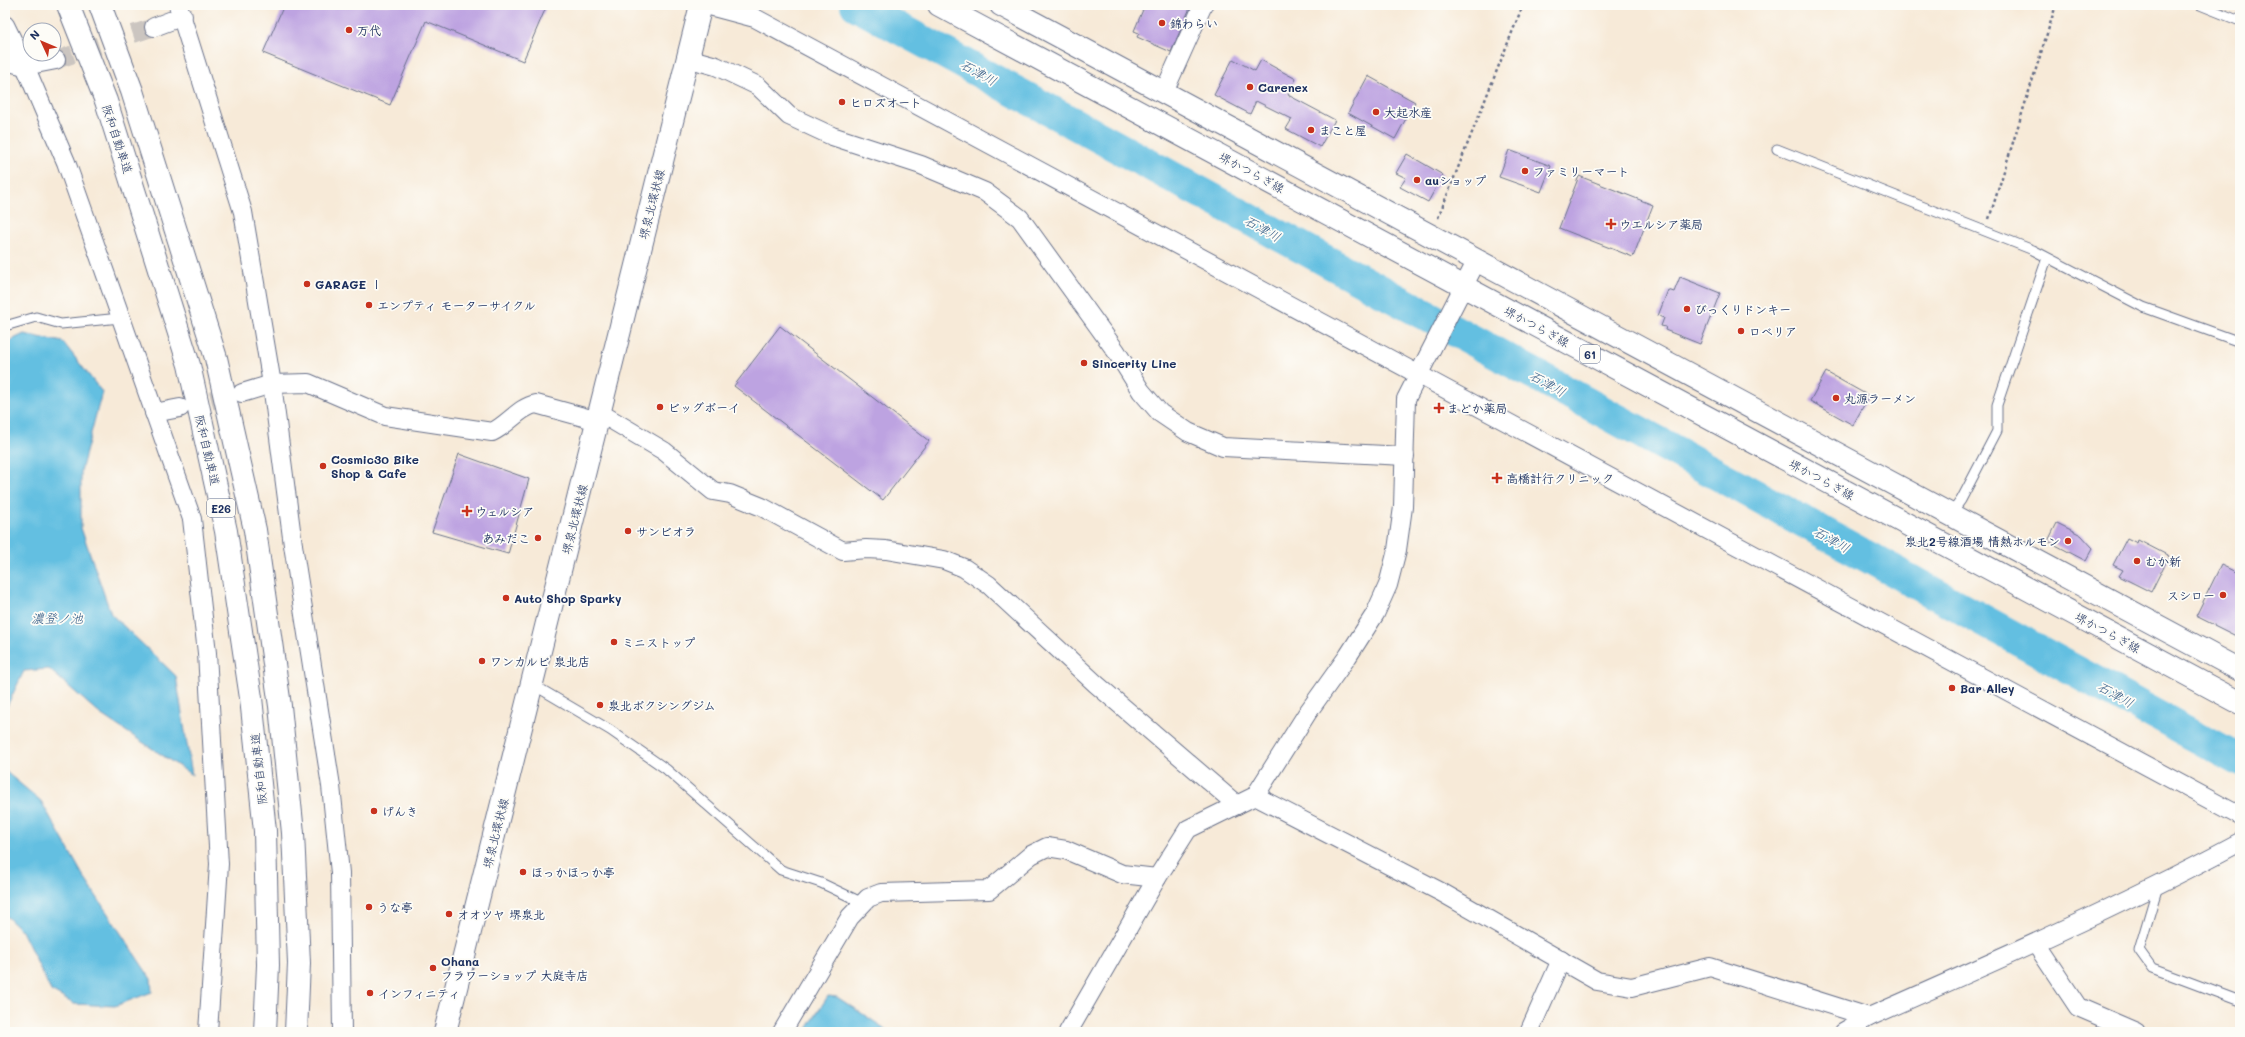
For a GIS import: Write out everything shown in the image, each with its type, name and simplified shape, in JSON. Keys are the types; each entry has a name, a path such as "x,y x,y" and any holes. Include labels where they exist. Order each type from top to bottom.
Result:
{"main road":[{"name":"阪和自動車道","path":"68,5 106,101 189,364 226,531 251,698 265,831 268,965 265,1032"},
{"name":"E26","path":"100,5 132,91 216,358 255,530 280,706 293,833 299,963 296,1032"},
{"name":"堺泉北環状線","path":"445,1032 701,5"},
{"name":"堺かつらぎ線","path":"939,5 1458,295 2240,703"},
{"name":"61","path":"1001,5 2240,670"}],"street":[{"path":"706,5 755,18 2240,816"},
{"path":"1164,92 1203,5"},
{"path":"154,27 180,11 243,212 272,384 293,545 331,786 340,874 342,1032"},
{"path":"5,25 25,66 66,162 192,519 207,653 220,864 208,1032"},
{"path":"687,58 716,66 758,86 789,116 832,136 921,166 985,192 1020,218 1116,351 1141,391 1160,413 1188,432 1223,447 1405,456"},
{"path":"5,61 25,66 46,62"},
{"path":"1068,1032 1157,878 1188,829 1255,796 1308,712 1348,656 1375,614 1388,585 1397,550 1403,507 1406,399 1417,374 1476,260"},
{"path":"242,392 272,384 308,383 385,416 492,432 500,429 530,405 536,404 599,417 664,451 713,491 730,494 762,507 843,551 866,549 886,550 944,560 964,568 989,585 1096,684 1237,805"},
{"path":"154,413 180,408"},
{"path":"1255,796 1441,892 1597,981 1632,987 1710,967 1868,1018"},
{"path":"1843,1032 1868,1018 2036,944 2158,886 2240,842"},
{"path":"782,1032 850,917 868,898 881,894 989,890 1030,855 1047,847 1066,850 1122,874 1157,878"},
{"path":"2036,944 2078,1007 2136,1032"},
{"path":"1529,1032 1561,960"}],"lane":[{"path":"2200,5 2240,21"},
{"path":"1777,149 1986,231 2047,258 2143,307 2240,342"},
{"path":"1950,515 1961,500 1997,431 1997,405 2047,258"},
{"path":"5,326 36,317 61,324 120,318"},
{"path":"532,684 610,730 666,769 781,870 821,883 863,903"},
{"path":"2158,886 2139,950 2152,968 2215,990 2240,1001"}],"path":[{"path":"1430,235 1523,5"},
{"path":"1986,231 2056,5"}],"water":[{"name":"濃登ノ池","path":"24,334 63,342 102,392 81,471 81,528 111,614 176,676 192,775 100,714 49,669 24,671 5,710 5,343"},
{"path":"5,771 41,801 85,879 151,979 152,992 115,1006 74,1004 51,991 22,931 5,915"},
{"path":"828,996 837,997 890,1032 805,1032"}],"building":[{"path":"284,5 547,5 523,61 426,21 390,105 263,53"},
{"path":"1145,5 1182,5 1190,8 1171,52 1137,37 1139,33 1134,31"},
{"path":"1233,59 1255,71 1261,60 1296,79 1288,95 1335,120 1320,147 1286,129 1292,119 1256,101 1250,114 1214,95"},
{"path":"1368,76 1415,102 1395,139 1348,113"},
{"path":"1509,150 1551,166 1541,192 1499,177"},
{"path":"1407,154 1443,175 1428,202 1400,187 1406,178 1396,173"},
{"path":"1579,176 1653,205 1633,257 1559,228"},
{"path":"1680,277 1720,293 1700,344 1665,330 1666,327 1661,326 1664,318 1658,316 1668,290 1674,292"},
{"path":"780,326 929,441 883,500 734,386"},
{"path":"1826,372 1869,396 1853,425 1810,401"},
{"path":"459,454 529,479 508,554 432,532"},
{"path":"2057,523 2081,535 2093,548 2086,561 2048,541"},
{"path":"2127,538 2137,543 2138,540 2169,556 2151,592 2119,576 2123,570 2113,565"},
{"name":"スシロー","path":"2221,565 2240,574 2240,638 2196,616"}],"waterway":[{"name":"石津川","path":"856,5 1547,381 2240,761"}],"tunnel":[{"path":"62,58 154,27"},
{"path":"185,407 238,394"}],"place":[{"name":"錦わらい","path":"1162,23"},
{"name":"万代","path":"349,30"},
{"name":"Carenex","path":"1250,87"},
{"name":"ヒロズオート","path":"842,102"},
{"name":"大起水産","path":"1376,112"},
{"name":"まこと屋","path":"1311,130"},
{"name":"ファミリーマート","path":"1525,171"},
{"name":"auショップ","path":"1417,180"},
{"name":"ウエルシア薬局","path":"1611,224"},
{"name":"GARAGE Ⅰ","path":"307,284"},
{"name":"エンプティ モーターサイクル","path":"369,305"},
{"name":"びっくりドンキー","path":"1687,309"},
{"name":"ロベリア","path":"1741,331"},
{"name":"Sincerity Line","path":"1084,363"},
{"name":"丸源ラーメン","path":"1836,398"},
{"name":"ビッグボーイ","path":"660,407"},
{"name":"まどか薬局","path":"1439,408"},
{"name":"Cosmic30 Bike Shop & Cafe","path":"323,466"},
{"name":"高橋計行クリニック","path":"1497,478"},
{"name":"ウェルシア","path":"467,511"},
{"name":"サンビオラ","path":"628,531"},
{"name":"あみだこ","path":"538,538"},
{"name":"泉北2号線酒場 情熱ホルモン","path":"2068,541"},
{"name":"むか新","path":"2137,561"},
{"name":"スシロー","path":"2223,595"},
{"name":"Auto Shop Sparky","path":"506,598"},
{"name":"ミニストップ","path":"614,642"},
{"name":"ワンカルビ 泉北店","path":"482,661"},
{"name":"Bar Alley","path":"1952,688"},
{"name":"泉北ボクシングジム","path":"600,705"},
{"name":"げんき","path":"374,811"},
{"name":"ほっかほっか亭","path":"523,872"},
{"name":"うな亭","path":"369,907"},
{"name":"オオツヤ 堺泉北","path":"449,914"},
{"name":"Ohana フラワーショップ 大庭寺店","path":"433,968"},
{"name":"インフィニティ","path":"370,993"}]}
